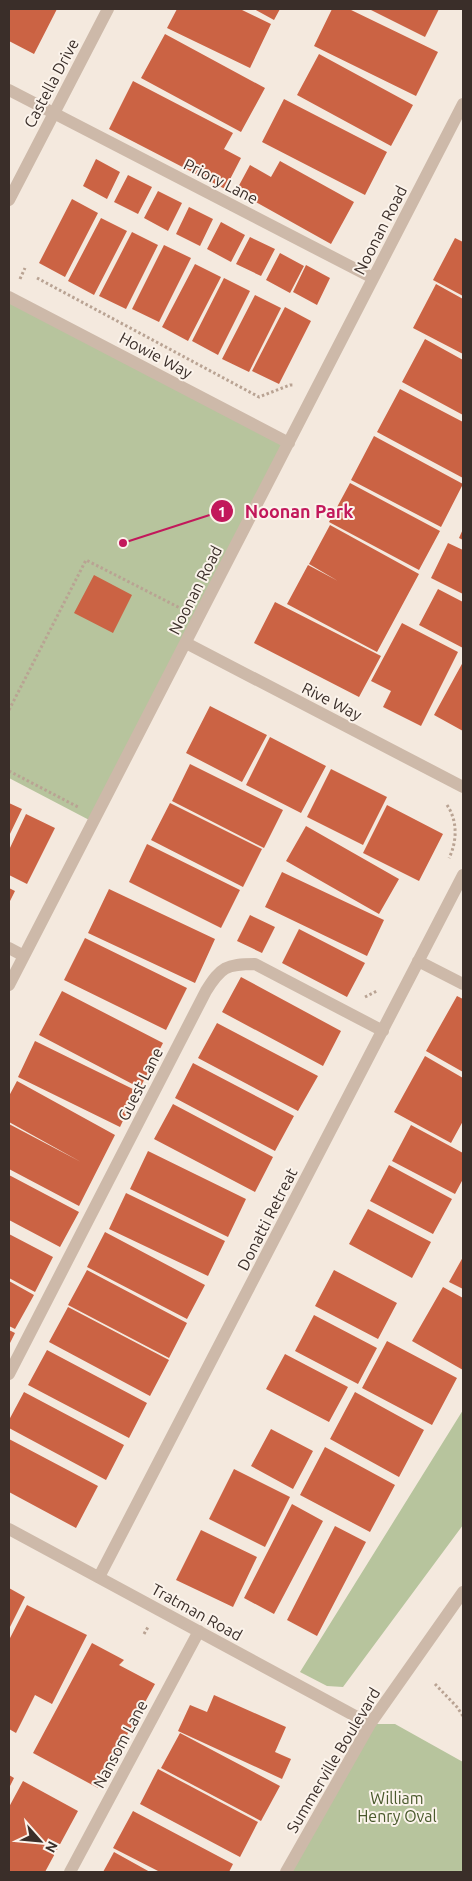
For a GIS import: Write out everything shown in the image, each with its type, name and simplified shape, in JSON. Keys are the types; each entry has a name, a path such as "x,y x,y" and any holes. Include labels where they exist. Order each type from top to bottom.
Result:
{"street":[{"name":"Castella Drive","path":"9,200 108,9"},
{"name":"Priory Lane","path":"9,90 373,278"},
{"name":"Noonan Road","path":"9,985 463,104"},
{"name":"Howie Way","path":"9,296 289,442"},
{"name":"Rive Way","path":"186,643 463,787"},
{"name":"Donatti Retreat","path":"99,1577 463,875"},
{"path":"9,948 24,956"},
{"path":"418,961 463,984"},
{"name":"Guest Lane","path":"9,1374 216,974 234,964 255,964 382,1030"},
{"name":"Tratman Road","path":"9,1529 370,1724"},
{"name":"Summerville Boulevard","path":"286,1872 370,1724 463,1592"},
{"name":"Nansom Lane","path":"70,1872 199,1631"}],"path":[{"path":"37,278 259,397 290,384 315,391"},
{"path":"9,710 86,560 181,608"},
{"path":"9,771 78,807"},
{"path":"443,800 450,810 456,835 453,849 445,866"},
{"path":"355,1017 366,995 380,989"},
{"path":"435,1684 463,1716"}],"green space":[{"path":"9,297 289,443 93,822 9,778"},
{"path":"463,1410 463,1525 343,1687 327,1686 300,1672"},
{"name":"William Henry Oval","path":"370,1724 395,1724 463,1762 463,1872 286,1872"}],"building":[{"path":"9,9 57,9 34,54 9,41"},
{"path":"177,9 240,9 271,24 250,68 167,28"},
{"path":"254,9 280,9 274,20"},
{"path":"332,9 349,9 438,52 416,96 314,46"},
{"path":"369,9 439,9 425,37"},
{"path":"165,34 265,88 241,132 141,78"},
{"path":"319,54 413,105 391,146 297,95"},
{"path":"133,81 233,133 224,149 241,158 225,189 109,129"},
{"path":"284,99 387,152 365,195 262,142"},
{"path":"96,159 120,172 107,199 83,186"},
{"path":"280,161 354,202 331,244 236,191 250,165 271,177"},
{"path":"128,175 152,187 138,214 114,202"},
{"path":"158,191 182,203 168,231 144,218"},
{"path":"72,199 98,213 65,277 39,263"},
{"path":"189,207 213,219 200,246 176,234"},
{"path":"101,218 127,231 94,295 68,281"},
{"path":"221,222 245,235 231,262 207,249"},
{"path":"132,232 158,245 126,309 99,296"},
{"path":"250,237 275,249 261,276 236,264"},
{"path":"455,238 463,242 463,296 433,280"},
{"path":"164,245 191,258 159,322 132,309"},
{"path":"280,253 304,266 290,293 266,280"},
{"path":"195,264 221,277 188,341 162,327"},
{"path":"306,265 330,278 317,305 293,292"},
{"path":"224,278 250,291 218,355 192,341"},
{"path":"436,284 463,299 463,354 413,328"},
{"path":"255,295 281,308 249,372 222,359"},
{"path":"285,307 311,321 279,384 252,371"},
{"path":"425,339 463,360 463,415 402,382"},
{"path":"400,389 463,422 463,478 377,432"},
{"path":"374,436 463,484 441,527 351,480"},
{"path":"350,483 440,531 419,570 329,522"},
{"path":"330,525 419,574 377,652 287,604 308,565 338,581 309,564"},
{"path":"463,529 463,540 459,538"},
{"path":"448,543 463,550 463,594 431,578"},
{"path":"94,575 132,595 113,633 74,613"},
{"path":"438,589 463,602 463,648 419,625"},
{"path":"275,602 381,656 359,697 254,643"},
{"path":"402,623 458,652 421,726 383,707 391,691 371,681"},
{"path":"463,662 463,731 434,715"},
{"path":"210,706 267,735 242,782 186,753"},
{"path":"270,737 326,766 301,813 246,785"},
{"path":"190,764 283,810 264,848 172,801"},
{"path":"331,769 387,797 363,845 307,817"},
{"path":"9,803 22,809 9,836"},
{"path":"170,803 262,849 243,887 151,840"},
{"path":"387,805 443,834 419,881 363,853"},
{"path":"26,814 55,828 27,884 9,875 9,850"},
{"path":"306,826 399,879 379,914 286,861"},
{"path":"147,844 240,890 221,928 129,882"},
{"path":"282,872 384,920 367,956 265,907"},
{"path":"9,888 15,891 9,903"},
{"path":"109,889 215,939 195,983 88,933"},
{"path":"250,915 275,927 262,953 237,941"},
{"path":"299,929 365,963 347,997 282,963"},
{"path":"85,938 187,988 166,1030 64,980"},
{"path":"241,977 341,1031 323,1066 222,1012"},
{"path":"62,991 163,1043 140,1088 39,1035"},
{"path":"457,996 463,999 463,1072 426,1051"},
{"path":"217,1023 318,1076 298,1111 198,1058"},
{"path":"35,1041 137,1091 120,1127 18,1077"},
{"path":"425,1056 463,1078 463,1121 451,1143 394,1112"},
{"path":"193,1063 294,1116 275,1151 175,1098"},
{"path":"17,1081 115,1135 79,1206 9,1169 9,1124 81,1162 9,1122 9,1096"},
{"path":"173,1104 273,1157 255,1192 154,1139"},
{"path":"411,1125 463,1153 463,1179 455,1194 392,1161"},
{"path":"148,1151 246,1199 228,1237 130,1189"},
{"path":"389,1165 452,1199 433,1234 370,1201"},
{"path":"9,1175 79,1212 60,1247 9,1220"},
{"path":"126,1193 225,1241 208,1276 109,1229"},
{"path":"368,1209 431,1242 412,1278 349,1244"},
{"path":"105,1232 205,1285 187,1319 87,1267"},
{"path":"9,1234 53,1257 35,1292 9,1278"},
{"path":"463,1257 463,1289 449,1282"},
{"path":"87,1270 187,1323 169,1358 68,1305"},
{"path":"334,1270 397,1303 378,1339 315,1306"},
{"path":"9,1281 34,1295 15,1329 9,1326"},
{"path":"443,1287 463,1298 463,1370 412,1341"},
{"path":"68,1307 169,1360 150,1396 49,1342"},
{"path":"314,1315 377,1348 358,1384 295,1351"},
{"path":"9,1330 15,1333 9,1345"},
{"path":"387,1341 457,1378 432,1425 362,1388"},
{"path":"47,1350 147,1403 129,1438 28,1385"},
{"path":"285,1354 348,1387 329,1422 266,1389"},
{"path":"24,1392 124,1445 106,1480 9,1428 9,1420"},
{"path":"355,1392 424,1430 399,1477 330,1439"},
{"path":"271,1429 313,1451 293,1489 251,1466"},
{"path":"9,1439 98,1486 76,1528 9,1492"},
{"path":"325,1447 395,1485 370,1532 300,1495"},
{"path":"234,1469 290,1497 265,1547 209,1519"},
{"path":"292,1504 323,1521 274,1614 244,1598"},
{"path":"335,1526 366,1542 317,1636 287,1620"},
{"path":"201,1530 257,1557 233,1607 176,1580"},
{"path":"9,1588 25,1597 9,1629"},
{"path":"27,1605 87,1635 52,1704 35,1695 16,1733 9,1729 9,1640"},
{"path":"92,1643 124,1660 119,1665 155,1684 98,1788 33,1753"},
{"path":"214,1695 286,1727 275,1752 291,1759 282,1779 178,1731 190,1705 207,1712"},
{"path":"180,1733 280,1786 261,1821 161,1768"},
{"path":"158,1769 258,1822 240,1857 140,1804"},
{"path":"9,1775 14,1778 9,1788"},
{"path":"23,1781 78,1811 45,1872 9,1872 9,1807"},
{"path":"133,1811 233,1864 229,1872 160,1872 113,1848"},
{"path":"114,1852 150,1872 103,1872"}],"place":[{"name":"Noonan Park","path":"123,543"}]}
